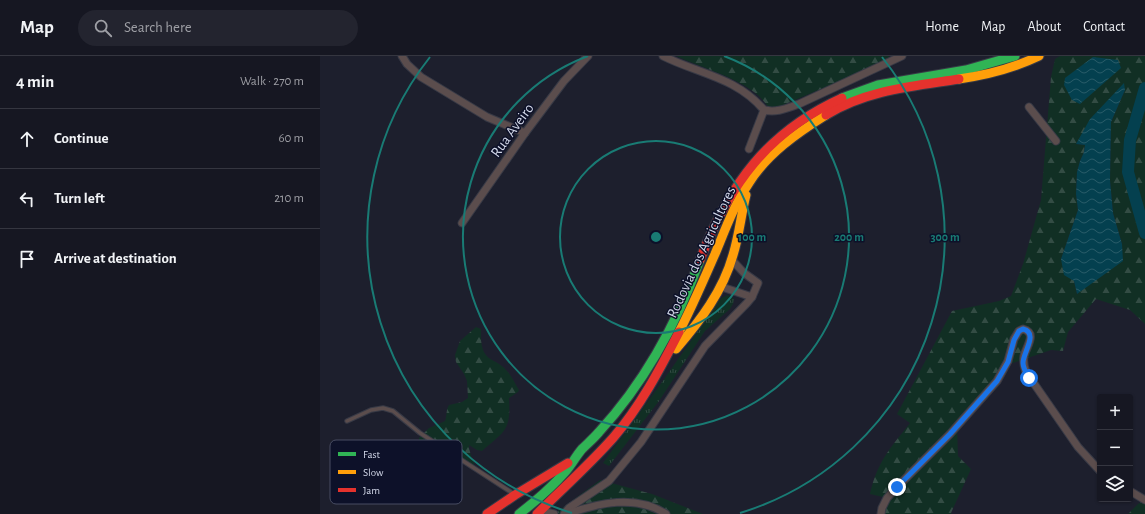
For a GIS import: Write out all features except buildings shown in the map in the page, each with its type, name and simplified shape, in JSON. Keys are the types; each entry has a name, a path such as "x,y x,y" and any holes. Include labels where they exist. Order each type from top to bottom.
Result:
{"main road":[{"name":"Rodovia dos Agricultores","path":"518,514 558,479 572,464 580,452 614,413 646,369 683,305 721,210 750,165 780,137 818,110 845,97 872,88 919,77 960,71 1015,56"},
{"name":"Rodovia dos Agricultores","path":"539,512 613,438 635,408 662,365 696,299 733,210 750,182 776,152 803,129 834,110 861,98 905,87 991,73 1025,64 1039,56"},
{"path":"662,365 689,334 722,287 732,260 750,182"},
{"path":"487,514 515,495 567,464 580,452"}],"street":[{"path":"402,56 421,77 487,117 525,133"},
{"name":"Rua Aveiro","path":"462,223 525,133 564,81 588,56"},
{"path":"663,56 732,84 746,93 764,110 773,112 784,110 799,104 902,56"},
{"path":"1029,107 1056,141"},
{"path":"749,149 764,110"},
{"path":"564,514 569,508 609,481 641,442 705,346 752,297 758,283 744,273 732,260"},
{"path":"722,287 752,297"},
{"path":"881,514 887,498 950,434 997,381 1008,362 1014,340 1019,331 1023,329 1028,331 1030,336 1030,342 1024,356 1024,366 1026,372 1078,447 1097,468"},
{"path":"1133,493 1145,500"},
{"path":"567,514 581,509 616,502 647,505 666,514"},
{"path":"539,512 554,514"}],"lane":[{"path":"347,421 371,410 383,408 393,411 431,440"},
{"path":"462,460 515,495"}],"green space":[{"path":"676,56 889,56 889,58 864,71 771,110 759,96 745,86 726,76"},
{"path":"1060,56 1145,56 1145,324 1130,310 1096,299 1068,332 1063,351 1051,350 1013,363 1008,362 957,425 958,456 971,469 951,513 952,514 881,514 887,498 870,494 873,483 881,464 910,423 897,414 952,311 999,301 1011,296 1023,264 1041,200 1051,77 1055,59","holes":["1125,90 1111,122 1110,180 1113,213 1122,244 1077,294 1074,281 1061,259 1078,210 1076,194 1077,172 1085,145 1076,144"]},
{"path":"728,295 734,299 730,309 705,331 659,401 609,466 603,463 721,298"},
{"path":"476,327 481,329 482,346 485,354 505,369 519,390 509,398 509,417 505,429 501,434 482,451 469,445 475,468 462,462 462,440 419,440 419,438 429,428 445,421 447,408 449,405 462,402 468,398 467,381 456,362 455,355 460,341"},
{"path":"600,480 652,494 703,514 554,514"},
{"path":"1145,500 1145,514 1128,514 1138,504"}],"water":[{"path":"1093,57 1118,60 1121,68 1080,104 1072,100 1064,85 1065,78"},
{"path":"1124,83 1125,90 1111,122 1110,180 1113,213 1122,244 1123,261 1077,294 1074,281 1064,275 1061,259 1078,210 1076,194 1077,172 1085,145 1076,144 1090,119"}],"waterway":[{"path":"1145,88 1130,140 1128,172 1145,233"}],"traffic: fast":[{"path":"842,98 878,85 966,70 1015,56"},
{"path":"519,514 544,494 561,477 582,449 616,413 631,393 658,351 670,329 700,260"}],"traffic: slow":[{"path":"959,79 1000,70 1039,56"},
{"path":"679,332 734,209 756,172 783,145 826,115"},
{"path":"676,349 694,328 710,305 729,268 735,248 746,195"}],"traffic: jam":[{"path":"826,115 841,107 874,94 959,79"},
{"path":"700,260 711,233 724,208 738,185 754,164 772,144 792,127 842,98"},
{"path":"537,514 595,458 623,426 649,387 679,332"},
{"path":"487,514 568,463"}],"route":[{"path":"897,487 950,434 997,381 1004,371 1014,340 1017,333 1021,329 1028,331 1030,336 1030,342 1023,362 1029,378"}]}
